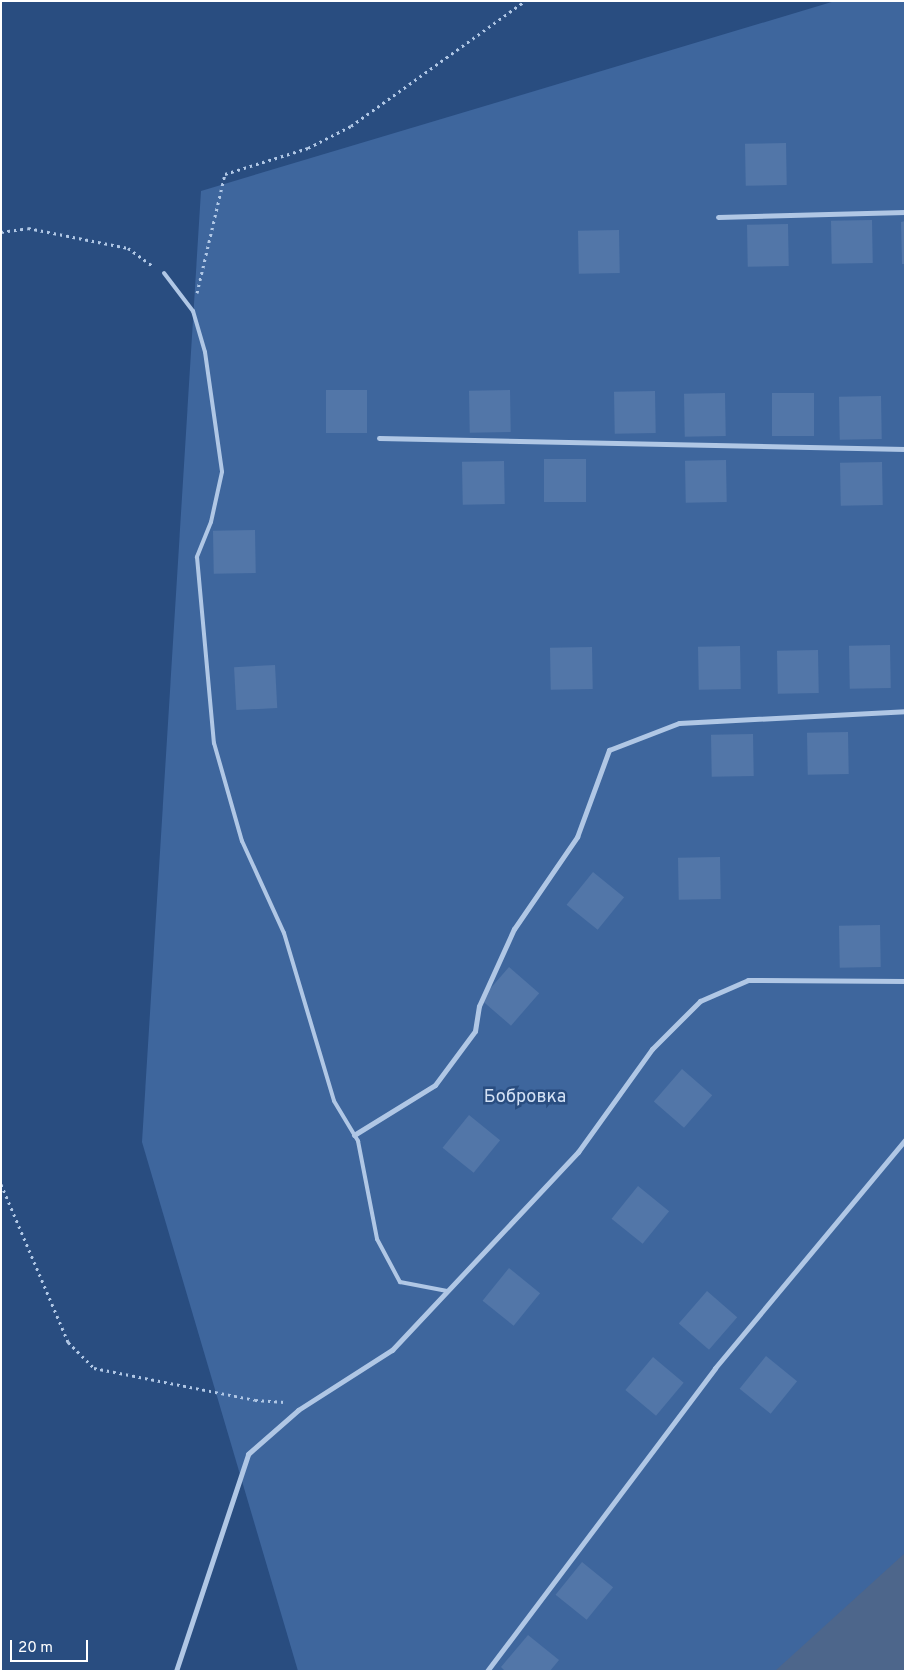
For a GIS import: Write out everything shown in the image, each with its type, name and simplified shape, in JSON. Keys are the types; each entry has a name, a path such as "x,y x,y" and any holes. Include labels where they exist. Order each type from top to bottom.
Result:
{"street":[{"path":"718,217 905,212"},
{"path":"379,438 905,449"},
{"path":"354,1135 435,1085 475,1031 479,1006 514,929 577,837 609,750 679,723 905,711"},
{"path":"176,1671 248,1454 310,1403 392,1350 578,1152 652,1049 700,1001 748,980 905,980"},
{"path":"487,1671 715,1368 905,1140"}],"lane":[{"path":"164,273 193,311 205,352 222,472 212,522 197,557 214,744 242,841 284,932 334,1101 354,1135 377,1239 400,1282 447,1291"}],"path":[{"path":"193,311 225,174 308,148 351,126 526,1"},
{"path":"1,232 28,228 128,248 164,273"},
{"path":"1,1184 68,1342 94,1368 255,1400 310,1403"}],"green space":[{"name":"Бобровка","path":"835,1 905,1 905,1671 298,1671 142,1142 201,191"}],"shaded area":[{"path":"905,1553 905,1671 775,1671"}],"building":[{"path":"786,143 787,185 746,186 745,144"},
{"path":"872,220 873,263 832,264 831,221"},
{"path":"905,221 905,264 902,264 901,222"},
{"path":"788,224 789,266 748,267 747,225"},
{"path":"619,230 620,273 579,274 578,231"},
{"path":"326,390 367,390 367,433 326,433"},
{"path":"510,390 511,432 470,433 469,391"},
{"path":"655,391 656,433 615,434 614,392"},
{"path":"725,393 726,436 685,437 684,394"},
{"path":"772,393 814,393 814,436 772,436"},
{"path":"881,396 882,439 840,440 839,397"},
{"path":"544,459 586,459 586,502 544,502"},
{"path":"726,460 727,502 686,503 685,461"},
{"path":"504,461 505,504 463,505 462,462"},
{"path":"882,462 883,505 841,506 840,463"},
{"path":"255,530 256,573 214,574 213,531"},
{"path":"890,645 891,688 850,689 849,646"},
{"path":"740,646 741,689 699,690 698,647"},
{"path":"592,647 593,689 551,690 550,648"},
{"path":"818,650 819,693 778,694 777,651"},
{"path":"275,665 277,708 236,710 234,667"},
{"path":"848,732 849,774 808,775 807,733"},
{"path":"753,734 754,776 712,777 711,735"},
{"path":"720,857 721,899 679,900 678,858"},
{"path":"593,872 624,897 598,930 567,905"},
{"path":"880,925 881,967 840,968 839,926"},
{"path":"509,967 539,993 511,1026 481,999"},
{"path":"682,1069 712,1095 684,1128 654,1101"},
{"path":"469,1115 500,1140 474,1173 443,1148"},
{"path":"638,1186 669,1211 643,1244 612,1219"},
{"path":"509,1268 540,1293 514,1326 483,1301"},
{"path":"707,1291 737,1317 709,1350 679,1323"},
{"path":"766,1356 797,1381 771,1414 740,1389"},
{"path":"653,1357 684,1383 656,1416 625,1390"},
{"path":"582,1562 613,1587 587,1620 556,1595"},
{"path":"528,1635 559,1660 550,1671 505,1671 501,1667"}]}
